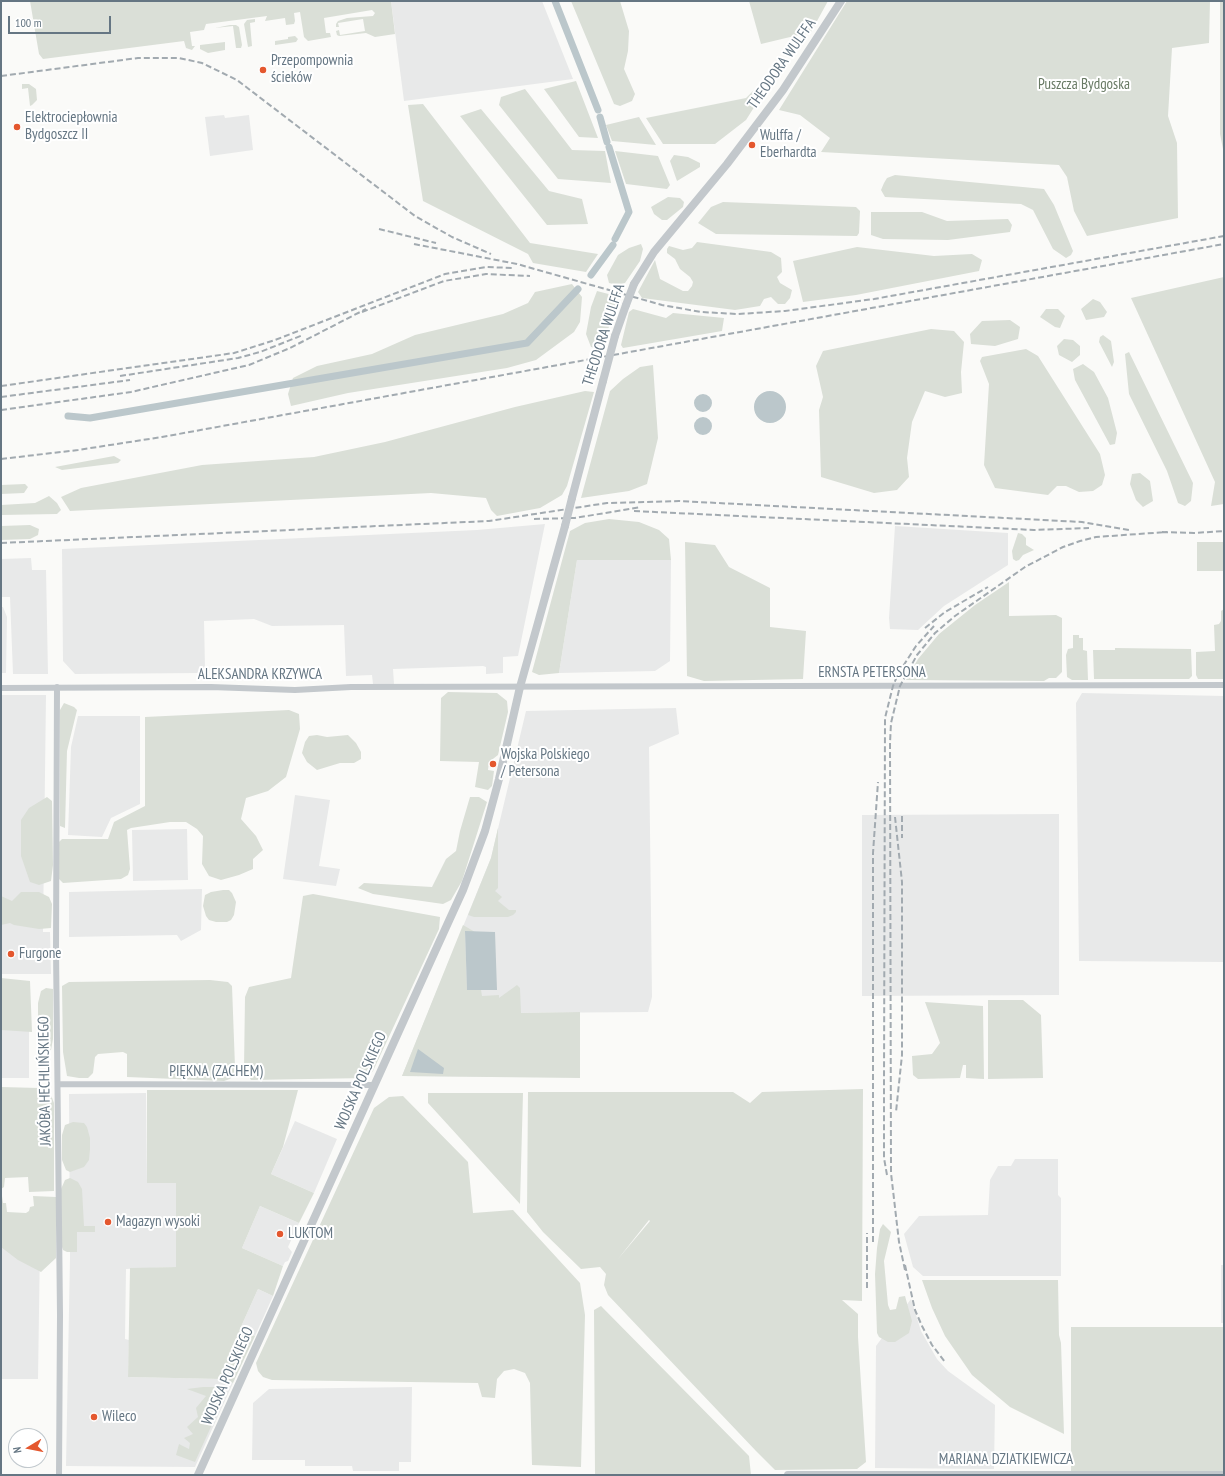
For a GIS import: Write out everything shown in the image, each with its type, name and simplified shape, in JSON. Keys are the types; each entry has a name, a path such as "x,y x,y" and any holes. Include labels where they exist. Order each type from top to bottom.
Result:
{"street":[{"name":"THEODORA WULFFA","path":"520,687 615,336 634,284 654,252 727,164 783,90 841,1"},
{"name":"ERNSTA PETERSONA","path":"520,687 1224,686"},
{"name":"ALEKSANDRA KRZYWCA","path":"1,688 57,687 295,690 350,688 520,687"},
{"name":"JAKÓBA HECHLIŃSKIEGO","path":"57,687 56,950 60,1289 58,1475"},
{"name":"WOJSKA POLSKIEGO","path":"198,1475 462,890 485,831 501,772 520,687"},
{"name":"PIĘKNA (ZACHEM)","path":"58,1084 374,1085"},
{"name":"MARIANA DZIATKIEWICZA","path":"788,1475 1223,1475"}],"shaded area":[{"path":"391,1 542,1 573,79 404,101"},
{"path":"224,115 225,118 249,115 253,150 210,156 205,117"},
{"path":"770,391 776,392 783,398 786,407 785,413 779,420 770,423 764,422 757,416 754,407 755,401 761,394"},
{"path":"699,394 707,394 712,399 710,410 707,412 699,412 694,407 694,399"},
{"path":"703,417 709,420 712,426 709,432 703,435 697,432 694,426 697,420"},
{"path":"545,524 518,656 503,657 503,673 486,674 486,667 483,666 393,669 394,684 373,684 372,675 346,676 344,625 272,626 254,619 204,621 205,668 199,673 75,674 63,661 62,549 477,530"},
{"path":"895,526 1008,533 1008,565 944,606 918,630 890,629 889,618"},
{"path":"31,558 32,570 46,570 48,674 13,674 10,597 1,597 1,559"},
{"path":"577,560 671,560 670,661 655,671 559,673"},
{"path":"1,607 3,607 7,617 6,673 1,673"},
{"path":"1082,693 1224,696 1224,962 1079,961 1076,703"},
{"path":"1,695 46,695 43,932 50,932 51,974 1,974"},
{"path":"676,708 679,734 649,747 652,997 648,1012 515,1013 518,1077 402,1076 491,858 526,711"},
{"path":"78,716 140,716 140,804 111,818 102,837 68,835 71,747"},
{"path":"295,795 330,800 319,866 340,869 336,886 283,879"},
{"path":"1059,814 1059,995 862,996 862,815"},
{"path":"187,829 188,880 133,881 132,830"},
{"path":"202,889 201,930 181,941 177,935 69,937 69,892"},
{"path":"465,931 495,932 497,990 467,990"},
{"path":"1,988 29,988 29,1078 1,1078"},
{"path":"418,1049 444,1068 443,1074 410,1072"},
{"path":"146,1093 147,1183 176,1183 176,1267 126,1269 125,1339 129,1340 128,1377 221,1379 233,1383 195,1467 66,1466 70,1258 69,1094"},
{"path":"295,1121 337,1139 314,1193 271,1174"},
{"path":"1015,1159 1058,1159 1058,1195 1061,1198 1061,1276 923,1276 913,1267 904,1234 919,1216 988,1215 990,1180 998,1166 1011,1166"},
{"path":"260,1206 299,1223 288,1247 292,1252 288,1261 285,1262 283,1266 242,1248"},
{"path":"40,1243 38,1379 1,1379 1,1245"},
{"path":"1221,1265 1224,1265 1224,1323 1221,1323"},
{"path":"258,1289 273,1296 255,1336 240,1329"},
{"path":"911,1299 921,1331 937,1359 948,1371 995,1405 994,1469 875,1468 876,1346"},
{"path":"412,1387 411,1462 399,1462 399,1471 353,1471 352,1466 305,1466 305,1460 252,1460 253,1403 269,1389"}],"green space":[{"path":"30,1 391,1 395,34 375,37 366,33 339,36 337,35 336,31 339,30 340,35 365,31 363,19 338,23 339,27 336,27 336,24 338,21 347,18 373,16 375,13 372,10 324,18 326,33 330,33 331,37 308,41 304,37 300,12 294,13 294,24 286,25 285,18 265,21 267,16 206,24 204,30 190,32 192,46 195,46 192,50 186,48 184,41 43,59 39,54"},
{"path":"571,1 620,1 629,31 628,51 624,69 635,94 632,101 620,106 614,104"},
{"path":"749,1 828,1 811,32 761,44"},
{"name":"Puszcza Bydgoska","path":"847,1 1210,1 1209,43 1172,48 1168,116 1177,143 1178,218 1087,236 1074,211 1067,177 1059,165 821,152 830,138 800,115 779,110"},
{"path":"1220,1 1224,1 1224,154 1220,134"},
{"path":"255,19 255,22 250,23 252,46 248,47 244,24 247,20"},
{"path":"236,25 239,27 242,45 241,48 236,48 233,26 215,28"},
{"path":"295,36 298,39 296,42 275,45 275,41 288,39 288,37"},
{"path":"225,42 225,50 208,53 200,49 200,45"},
{"path":"576,81 598,138 579,137 544,89"},
{"path":"22,84 29,84 36,89 37,100 30,106 28,88 22,89"},
{"path":"758,86 765,90 746,120 715,144 663,144 646,118 746,98"},
{"path":"525,89 572,150 605,151 611,183 558,179 499,105 501,97"},
{"path":"423,104 530,243 598,254 586,272 533,263 528,254 423,201 408,105"},
{"path":"481,109 549,191 582,199 588,224 547,225 460,116"},
{"path":"639,117 656,145 612,141 606,125"},
{"path":"615,151 658,156 670,185 667,189 626,184"},
{"path":"674,155 688,157 700,163 700,167 677,181 670,161"},
{"path":"895,175 1044,189 1054,205 1073,251 1071,255 1066,258 1053,249 1033,210 1021,204 885,197 881,190 884,183 887,178"},
{"path":"668,197 680,198 684,202 683,207 667,220 662,220 654,214 651,207"},
{"path":"723,202 856,207 860,211 859,233 857,236 716,234 698,223 711,207"},
{"path":"871,212 922,212 947,221 1008,219 1012,225 1010,232 948,240 883,239 871,235"},
{"path":"697,242 771,252 781,258 782,272 777,277 780,283 792,290 790,298 785,304 778,304 771,297 764,299 760,306 735,310 642,298 638,292 655,260 660,279 683,291 688,291 693,282 690,277 680,269 675,259 667,253 667,249 669,246 683,250 692,248"},
{"path":"641,244 643,249 640,261 625,283 618,285 609,283 607,275 618,255 629,248"},
{"path":"857,247 934,256 972,254 982,260 979,271 856,295 803,302 793,261"},
{"path":"1224,277 1224,504 1211,506 1215,482 1131,298"},
{"path":"572,284 582,297 580,322 574,332 536,360 507,368 348,393 291,406 288,394 293,378 317,366 372,354 415,335 503,314 528,303 535,292"},
{"path":"597,291 616,296 616,310 601,346 596,348 591,347 586,334 591,307"},
{"path":"1093,299 1100,302 1107,312 1104,317 1086,320 1081,309"},
{"path":"633,309 666,318 673,313 724,318 722,331 623,348 621,345 629,312"},
{"path":"1046,309 1058,309 1065,316 1060,328 1055,327 1040,317"},
{"path":"1010,320 1020,327 1018,339 995,346 971,344 970,334 982,321"},
{"path":"931,329 954,331 964,342 961,372 962,393 945,397 925,391 912,422 907,458 909,477 897,490 874,493 821,477 819,410 823,397 816,366 823,351"},
{"path":"1103,335 1111,341 1114,362 1112,367 1099,342 1100,337"},
{"path":"1064,339 1073,340 1080,346 1080,355 1072,362 1059,355 1057,346"},
{"path":"1026,349 1038,356 1100,454 1105,475 1102,485 1093,491 1079,492 1066,486 1057,486 1048,495 995,488 984,465 989,384 980,361 982,357"},
{"path":"1129,352 1193,483 1191,501 1185,506 1178,503 1167,471 1129,394 1125,354"},
{"path":"1083,364 1094,372 1108,398 1117,433 1115,444 1110,445 1075,380 1073,369"},
{"path":"653,365 658,438 647,484 629,491 581,498 610,391 623,379 640,367"},
{"path":"585,391 594,392 567,486 562,495 540,508 497,516 491,510 486,498 431,493 70,511 61,497 81,488 202,465 314,457 385,442 515,407"},
{"path":"114,456 121,460 118,463 62,470 55,467"},
{"path":"1140,473 1150,481 1153,501 1143,507 1136,500 1130,484 1132,474"},
{"path":"25,484 28,487 24,493 1,494 1,485"},
{"path":"49,496 57,503 61,510 57,514 1,515 1,505 35,503"},
{"path":"609,519 639,522 659,530 669,539 671,560 577,560 559,673 539,675 532,672 570,531 585,523"},
{"path":"30,525 39,529 38,535 30,539 1,540 1,526"},
{"path":"1018,533 1022,534 1026,538 1026,545 1034,550 1023,555 1016,561 1013,559 1012,551"},
{"path":"685,542 715,545 729,567 770,588 770,627 806,631 803,679 704,681 687,676"},
{"path":"1197,542 1224,542 1224,571 1197,571"},
{"path":"1009,582 1009,616 1056,615 1062,618 1062,672 1056,678 1049,678 1044,681 906,680 918,659 939,634 975,605"},
{"path":"1224,609 1224,679 1198,679 1196,675 1196,652 1215,651 1214,625 1219,624 1221,621 1221,611"},
{"path":"1073,635 1079,635 1079,638 1083,638 1083,650 1087,651 1088,680 1072,680 1067,677 1066,655 1068,649 1073,648"},
{"path":"1115,648 1191,649 1192,676 1189,679 1094,679 1093,650 1115,650"},
{"path":"448,692 497,693 507,701 508,712 498,755 489,762 488,770 494,771 492,786 488,790 475,787 479,762 440,761 441,698"},
{"path":"64,703 74,707 77,710 67,751 65,828 60,826 60,710"},
{"path":"289,710 299,714 300,729 286,777 268,791 246,798 241,819 256,836 263,850 253,859 253,869 221,880 209,876 202,864 203,836 197,829 186,822 170,822 131,828 127,830 130,869 128,875 121,879 63,883 59,879 58,843 62,839 108,839 114,822 145,806 145,717"},
{"path":"317,735 327,737 348,735 356,743 361,752 361,759 354,763 340,763 317,770 307,762 302,753 305,742 309,736"},
{"path":"47,797 52,801 53,865 51,881 39,885 30,882 21,856 21,820 29,808"},
{"path":"470,797 479,797 487,802 462,881 451,900 443,904 373,894 358,888 364,883 432,887 446,859 456,851"},
{"path":"498,828 498,888 495,891 502,897 498,901 509,910 516,910 516,912 508,917 474,917 468,915 491,858"},
{"path":"229,890 236,902 234,915 231,920 227,922 216,922 209,920 203,906 205,895 211,892"},
{"path":"21,892 39,892 49,897 52,904 51,928 39,929 10,923 1,925 1,896 12,901"},
{"path":"313,894 440,917 439,929 373,1071 366,1078 251,1080 244,1068 245,997 249,987 291,978 303,896"},
{"path":"463,925 475,932 465,932 467,990 481,990 482,996 499,995 499,998 517,985 520,988 521,1013 580,1012 580,1078 402,1076"},
{"path":"1,978 30,981 32,1032 1,1030"},
{"path":"210,980 228,982 232,986 235,1067 234,1074 230,1079 224,1081 127,1077 127,1054 123,1052 98,1054 95,1057 93,1073 88,1078 67,1076 63,1052 62,986 69,982"},
{"path":"46,988 53,989 53,1039 51,1050 48,1051 43,1032 38,1023 38,1003 41,991"},
{"path":"988,1000 1023,1000 1041,1015 1043,1078 988,1079"},
{"path":"925,1002 983,1006 984,1079 966,1078 966,1065 963,1065 960,1078 918,1079 913,1075 912,1056 932,1054 940,1043"},
{"path":"1,1087 39,1088 51,1095 54,1103 54,1191 29,1192 28,1177 5,1178 4,1187 1,1189"},
{"path":"863,1089 862,1301 842,1300 858,1314 858,1337 866,1462 857,1469 775,1470 608,1295 604,1285 606,1274 600,1267 581,1269 543,1232 527,1212 528,1092 733,1092 750,1103 762,1092","holes":["649,1220 650,1221 618,1259"]},
{"path":"147,1090 298,1090 283,1147 271,1174 314,1193 299,1223 260,1206 242,1248 283,1266 273,1296 258,1289 240,1329 255,1336 233,1383 220,1379 128,1377 130,1268 176,1267 176,1183 147,1183"},
{"path":"428,1093 523,1093 520,1204 428,1103"},
{"path":"403,1096 468,1162 473,1213 513,1210 580,1283 585,1315 581,1467 532,1465 530,1383 525,1373 514,1369 504,1371 497,1379 495,1398 482,1397 478,1383 272,1380 263,1377 258,1371 256,1363 374,1108 389,1097"},
{"path":"73,1122 84,1123 87,1127 90,1138 90,1149 89,1160 84,1167 70,1172 66,1170 62,1160 62,1135 65,1125"},
{"path":"70,1178 78,1182 82,1189 84,1226 95,1226 95,1232 77,1232 77,1252 67,1252 63,1250 61,1244 61,1189 65,1180"},
{"path":"1,1189 3,1203 6,1203 7,1212 26,1213 29,1211 30,1207 34,1206 33,1196 56,1197 56,1258 41,1272 18,1260 1,1247"},
{"path":"883,1224 891,1232 884,1261 888,1305 890,1310 896,1309 899,1297 905,1296 912,1321 909,1333 895,1342 888,1342 879,1337 877,1333 875,1274 880,1229"},
{"path":"922,1280 1058,1280 1064,1434 1010,1407 972,1375 945,1336 932,1308"},
{"path":"601,1306 749,1456 751,1475 595,1475 594,1310"},
{"path":"1071,1327 1224,1327 1224,1471 1071,1471"},
{"path":"216,1387 222,1392 224,1398 195,1462 176,1455 179,1444 189,1449 190,1443 184,1438 193,1434 187,1427 198,1417 196,1408 206,1396 187,1389"}],"waterway":[{"path":"555,1 598,110"},
{"path":"600,117 607,142"},
{"path":"609,147 629,212 615,239"},
{"path":"591,275 613,245"},
{"path":"68,416 90,418 527,343 578,289"}],"railway":[{"path":"1,76 138,58 179,58 202,63 237,80 415,216 452,237 491,254"},
{"path":"379,229 436,243"},
{"path":"414,244 517,264 662,305 701,312 738,314 785,311 874,299 1224,236"},
{"path":"1,459 78,450 162,437 1224,244"},
{"path":"1,386 234,353 275,340 445,274 486,267 514,268"},
{"path":"362,312 444,281 486,274 530,276"},
{"path":"1,410 131,392 249,365 290,348 366,309"},
{"path":"120,376 238,358 260,352 303,335"},
{"path":"1,397 130,380"},
{"path":"1,543 489,521 607,503 679,501 1082,522 1129,530"},
{"path":"534,519 575,518 641,507"},
{"path":"634,511 1034,530 1089,528"},
{"path":"1162,532 1194,533 1224,531"},
{"path":"905,1270 899,1242 891,1173 890,743 891,723 900,686 917,655 935,633 955,616 1025,567 1063,547 1096,537 1167,532"},
{"path":"925,628 945,612 988,587"},
{"path":"887,1175 884,1158 885,718 893,686 898,674 916,646 934,626"},
{"path":"873,1242 873,853 878,782"},
{"path":"902,816 902,838"},
{"path":"895,817 902,882 902,1055 896,1112"},
{"path":"867,1233 867,1288"},
{"path":"905,1265 915,1310 932,1345 945,1362"}],"place":[{"name":"Przepompownia ścieków","path":"263,70"},
{"name":"Elektrociepłownia Bydgoszcz II","path":"17,127"},
{"name":"Wulffa / Eberhardta","path":"752,145"},
{"name":"Wojska Polskiego / Petersona","path":"493,764"},
{"name":"Furgone","path":"11,954"},
{"name":"Magazyn wysoki","path":"108,1222"},
{"name":"LUKTOM","path":"280,1234"},
{"name":"Wileco","path":"94,1417"}]}
